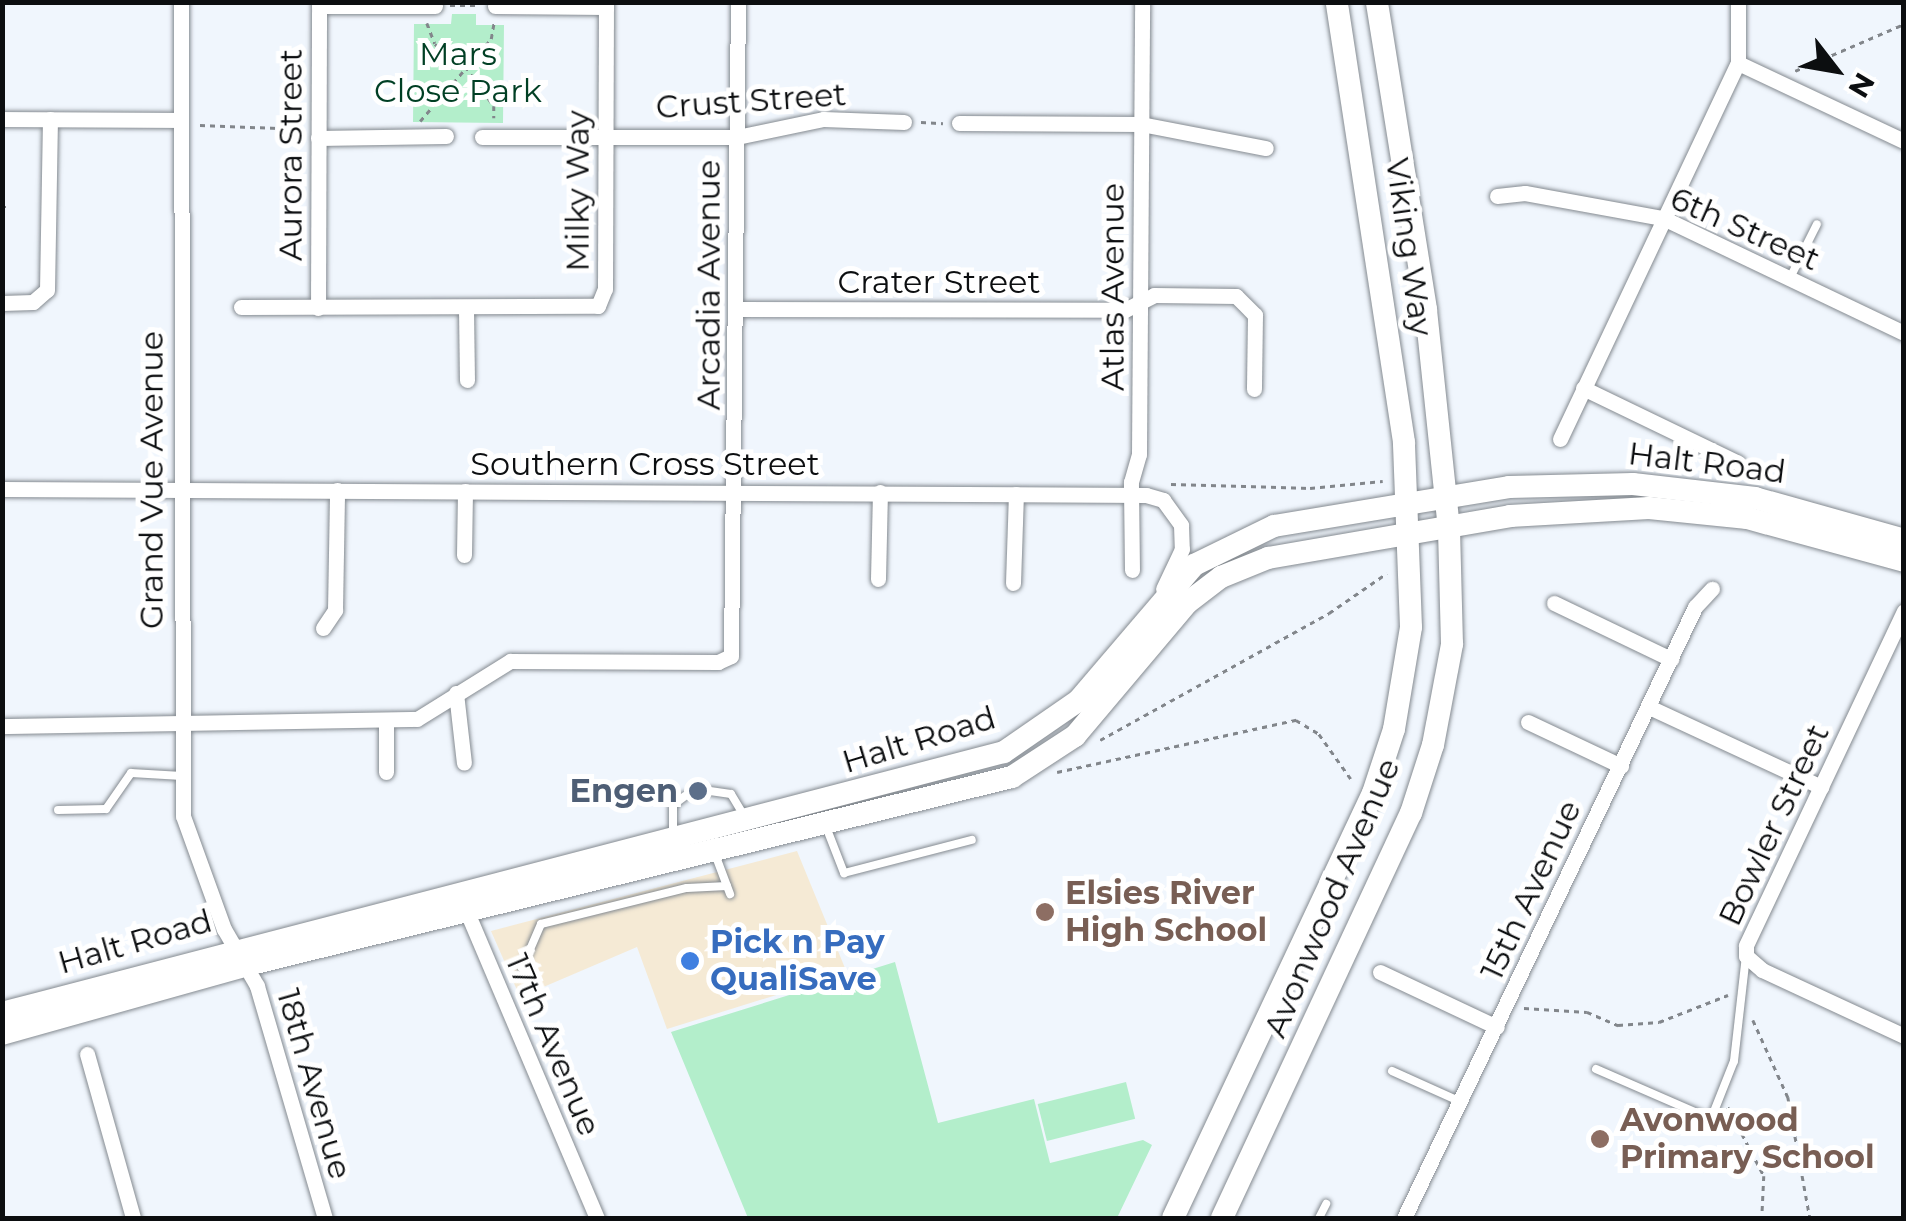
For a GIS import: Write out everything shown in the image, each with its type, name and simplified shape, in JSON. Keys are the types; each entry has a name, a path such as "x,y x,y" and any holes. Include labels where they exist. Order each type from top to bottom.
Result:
{"street":[{"name":"Grand Vue Avenue","path":"180,2 178,490 182,776 186,824 241,956"},
{"name":"Arcadia Avenue","path":"2,726 421,718 510,661 726,661 735,646 738,2"},
{"name":"Atlas Avenue","path":"1132,570 1131,495 1137,472 1140,302 1142,2"},
{"name":"Viking Way","path":"1337,2 1402,493 1412,536"},
{"name":"Viking Way","path":"1377,2 1426,309 1449,529"},
{"path":"1560,439 1738,63 1738,2"},
{"path":"319,4 435,6"},
{"name":"Aurora Street","path":"318,308 319,4"},
{"path":"495,6 606,5"},
{"name":"Milky Way","path":"241,306 598,306 605,289 606,5"},
{"path":"1738,63 1904,141"},
{"path":"2,119 180,120"},
{"path":"2,303 34,302 47,290 50,119"},
{"name":"Crust Street","path":"482,137 737,136 823,119 904,122"},
{"path":"959,123 1141,124 1266,148"},
{"path":"318,132 446,136"},
{"name":"6th Street","path":"1497,196 1524,193 1663,218 1904,333"},
{"name":"Crater Street","path":"736,309 1125,310 1154,295 1243,298 1255,315 1254,389"},
{"path":"466,309 467,380"},
{"path":"1584,388 1738,463"},
{"name":"Halt Road","path":"462,902 673,838 970,764 1028,740 1078,701 1151,610 1194,565 1245,536 1402,493 1446,496 1586,483 1694,488 1815,511 1904,540"},
{"name":"Southern Cross Street","path":"2,490 1131,495 1163,500 1180,525 1178,559 1151,610"},
{"path":"322,628 334,610 337,490"},
{"path":"464,555 465,491"},
{"path":"878,578 880,492"},
{"path":"1013,582 1016,494"},
{"name":"Halt Road","path":"2,1013 462,902 826,824 1034,766 1075,736 1172,618 1221,577 1268,558 1536,513 1691,510 1816,532 1904,562"},
{"name":"Avonwood Avenue","path":"1222,1218 1411,813 1432,745 1452,644 1449,529"},
{"name":"Avonwood Avenue","path":"1173,1218 1385,762 1411,627 1412,536"},
{"name":"15th Avenue","path":"1404,1218 1671,658 1696,607 1712,589"},
{"path":"1554,603 1671,658"},
{"name":"Bowler Street","path":"1904,611 1898,638 1748,936 1746,956 1762,970 1904,1036"},
{"path":"456,693 464,763"},
{"path":"1649,707 1822,788"},
{"path":"386,721 386,772"},
{"path":"1528,722 1621,766"},
{"name":"17th Avenue","path":"462,902 597,1218"},
{"name":"Halt Road","path":"2,1034 241,956"},
{"name":"18th Avenue","path":"241,956 325,1218"},
{"path":"1380,972 1497,1026"},
{"path":"87,1054 133,1218"}],"lane":[{"path":"1790,279 1816,224"},
{"path":"58,810 106,809 131,774 182,776"},
{"path":"710,790 731,794 745,821"},
{"path":"673,838 673,805 685,796"},
{"path":"826,824 844,874 972,840"},
{"path":"522,968 541,924 687,888 728,890 714,850"},
{"path":"1596,1069 1707,1119 1722,1098 1740,1028 1746,956"},
{"path":"1392,1071 1460,1102"},
{"path":"1319,1218 1326,1204"}],"path":[{"path":"435,6 495,6"},
{"path":"427,24 440,50 465,66 494,106"},
{"path":"1784,74 1838,57 1904,24"},
{"path":"420,118 494,28"},
{"path":"180,120 318,132"},
{"path":"904,122 959,123"},
{"path":"1137,472 1179,486 1402,493"},
{"path":"1094,744 1387,574"},
{"path":"1057,772 1296,720 1319,734 1351,779"},
{"path":"1507,1006 1588,1012 1618,1025 1659,1022 1740,992 1788,1097 1810,1218"},
{"path":"1722,1098 1764,1176 1762,1218"}],"shaded area":[{"path":"797,851 847,973 667,1029 637,947 520,997 491,931"}],"green space":[{"name":"Mars Close Park","path":"452,14 476,14 476,25 504,25 503,123 413,122 414,24 451,24"},
{"path":"895,962 938,1123 1034,1099 1050,1163 1143,1140 1152,1145 1117,1218 748,1218 671,1032"},
{"path":"1126,1082 1135,1119 1047,1141 1038,1104"}],"place":[{"name":"Engen","path":"698,791"},
{"name":"Elsies River High School","path":"1045,912"},
{"name":"Pick n Pay QualiSave","path":"690,961"},
{"name":"Avonwood Primary School","path":"1600,1139"}]}
